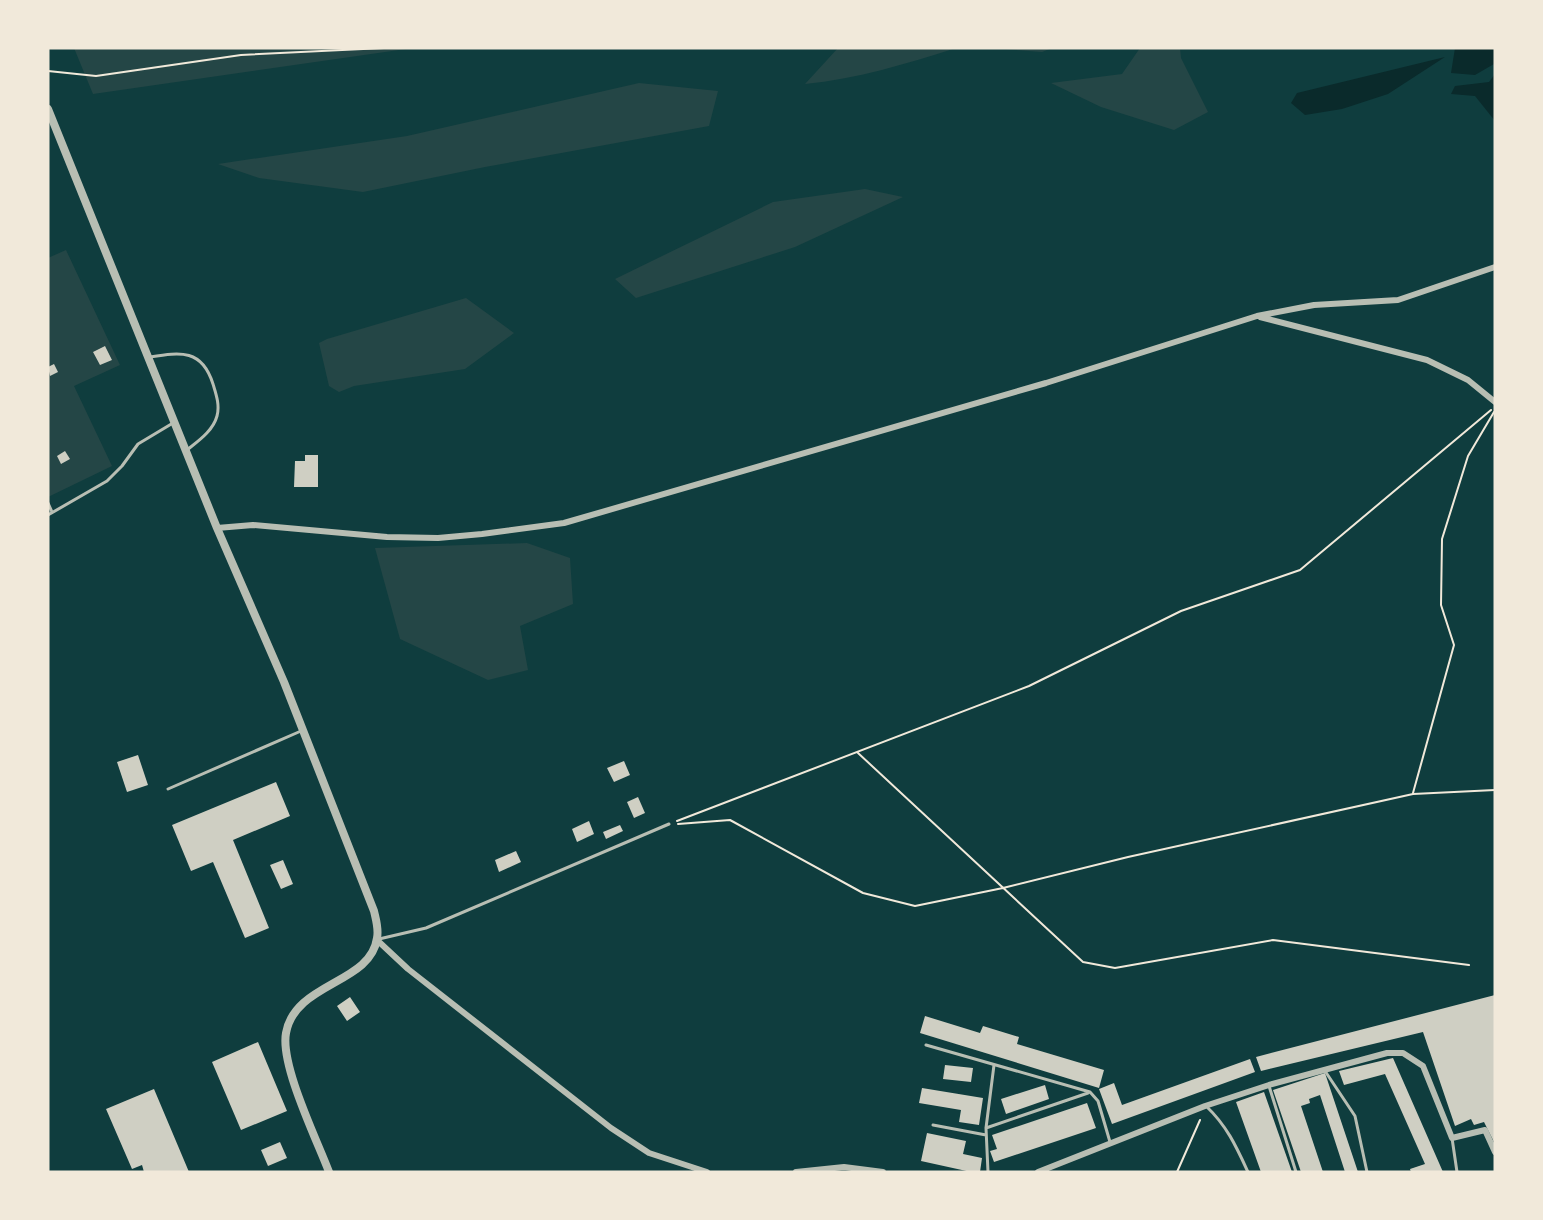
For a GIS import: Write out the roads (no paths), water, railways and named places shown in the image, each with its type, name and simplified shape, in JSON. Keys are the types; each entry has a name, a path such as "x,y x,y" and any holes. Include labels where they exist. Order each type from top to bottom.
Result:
{"street":[{"path":"48,109 174,422 303,730 374,911 377,940 361,966 313,995 297,1008 290,1020 286,1035 286,1054 292,1078 329,1172"},
{"path":"218,528 253,525 387,537 438,538 564,524 1046,383 1257,316 1314,305 1398,300 1495,267"},
{"path":"1257,316 1427,360 1468,380 1495,402"},
{"path":"377,940 408,969 611,1128 649,1153 707,1172"},
{"path":"1038,1172 1205,1106 1269,1085 1387,1053 1403,1053 1423,1066 1452,1138 1485,1130 1495,1152"},
{"path":"796,1172 844,1167 883,1172"}],"lane":[{"path":"148,357 188,354 201,361 209,372 217,397 217,416 209,431 186,451"},
{"path":"48,515 107,482 138,444 174,422"},
{"path":"48,503 52,512"},
{"path":"168,789 303,730"},
{"path":"377,940 426,928 669,824"},
{"path":"926,1045 1090,1092 1098,1101 1110,1142"},
{"path":"988,1172 986,1128 994,1065"},
{"path":"1324,1069 1355,1116 1367,1172"},
{"path":"1269,1085 1296,1172"},
{"path":"986,1128 1090,1092"},
{"path":"1205,1106 1220,1120 1235,1142 1248,1172"},
{"path":"933,1125 986,1135"},
{"path":"1452,1138 1457,1172"}]}
